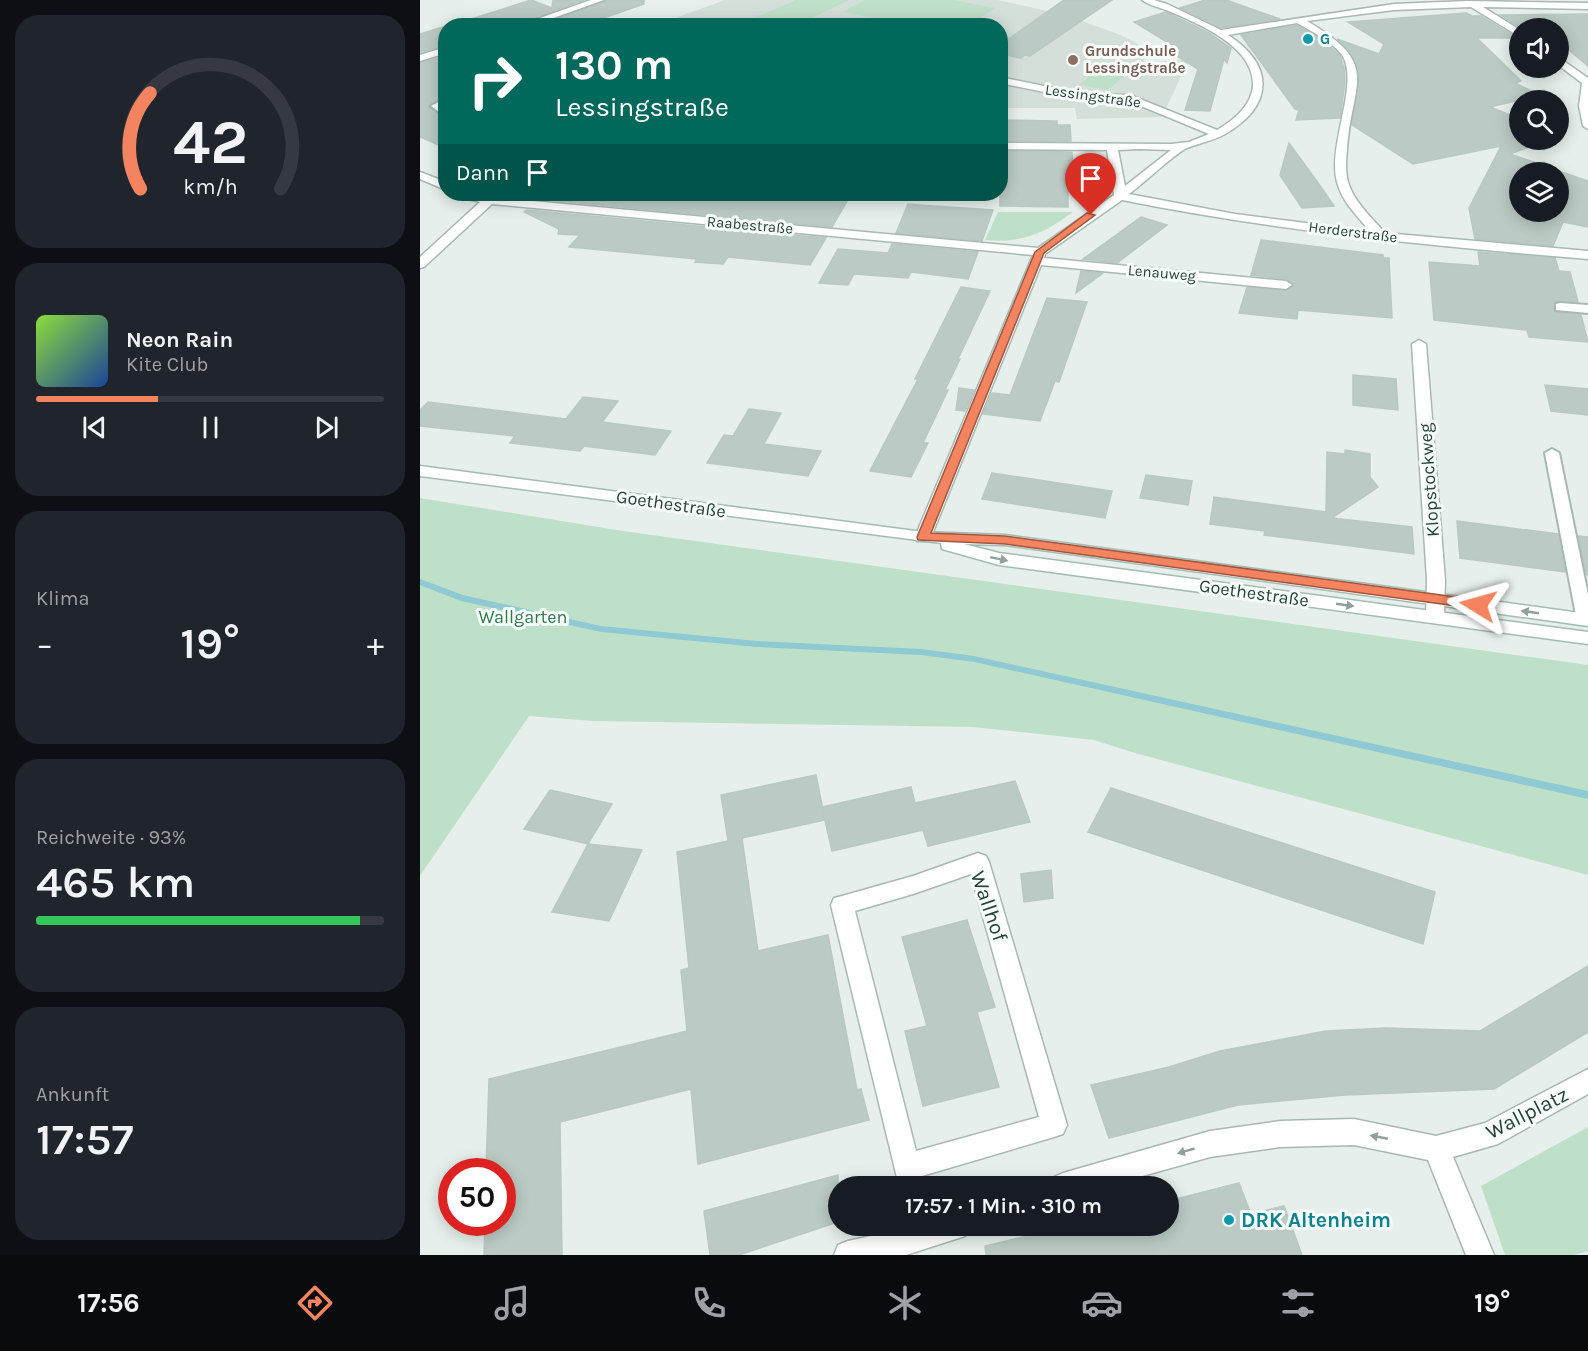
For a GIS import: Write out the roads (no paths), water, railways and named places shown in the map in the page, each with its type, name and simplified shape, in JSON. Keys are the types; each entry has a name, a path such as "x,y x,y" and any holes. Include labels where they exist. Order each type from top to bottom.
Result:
{"street":[{"path":"545,18 600,0"},
{"path":"923,537 1038,257 1183,146 1216,134 1246,113 1255,99 1258,81 1250,58 1221,33 1146,0"},
{"path":"1221,33 1396,7 1473,4 1588,6"},
{"path":"1473,4 1509,27"},
{"path":"1299,20 1331,41 1350,61 1352,86 1345,116 1340,174 1352,201 1381,236"},
{"path":"1569,68 1588,83 1584,106 1588,126"},
{"name":"Lessingstraße","path":"1008,82 1083,97 1130,98 1216,134"},
{"path":"1008,146 1183,146"},
{"path":"1112,147 1119,172 1120,196"},
{"path":"420,175 438,183"},
{"name":"Herderstraße","path":"1120,196 1198,210 1381,236 1588,255"},
{"path":"420,264 488,201"},
{"name":"Raabestraße","path":"499,201 1038,257"},
{"path":"420,246 438,248"},
{"name":"Lenauweg","path":"1038,257 1286,285"},
{"name":"Klopstockweg","path":"1419,344 1435,608"},
{"name":"Goethestraße","path":"420,471 923,537 1005,540 1435,608 1588,638"},
{"name":"Goethestraße","path":"1435,608 1586,620"},
{"name":"Wallhof","path":"978,862 1054,1125 910,1177 842,905 913,885 978,862"},
{"name":"Wallplatz","path":"1436,1149 1489,1135 1588,1082"},
{"path":"1098,1176 1210,1144 1280,1134 1354,1132 1436,1149 1480,1255"},
{"path":"848,1255 907,1236"}],"lane":[{"path":"1560,307 1588,309"},
{"path":"1552,453 1586,620"}],"waterway":[{"path":"420,582 461,598 601,629 757,644 921,652 974,659 1588,795"}],"place":[{"name":"G","path":"1308,39"},
{"name":"Grundschule Lessingstraße","path":"1073,60"},
{"name":"DRK Altenheim","path":"1229,1220"}],"park label":[{"name":"Wallgarten","path":"523,617"}]}
